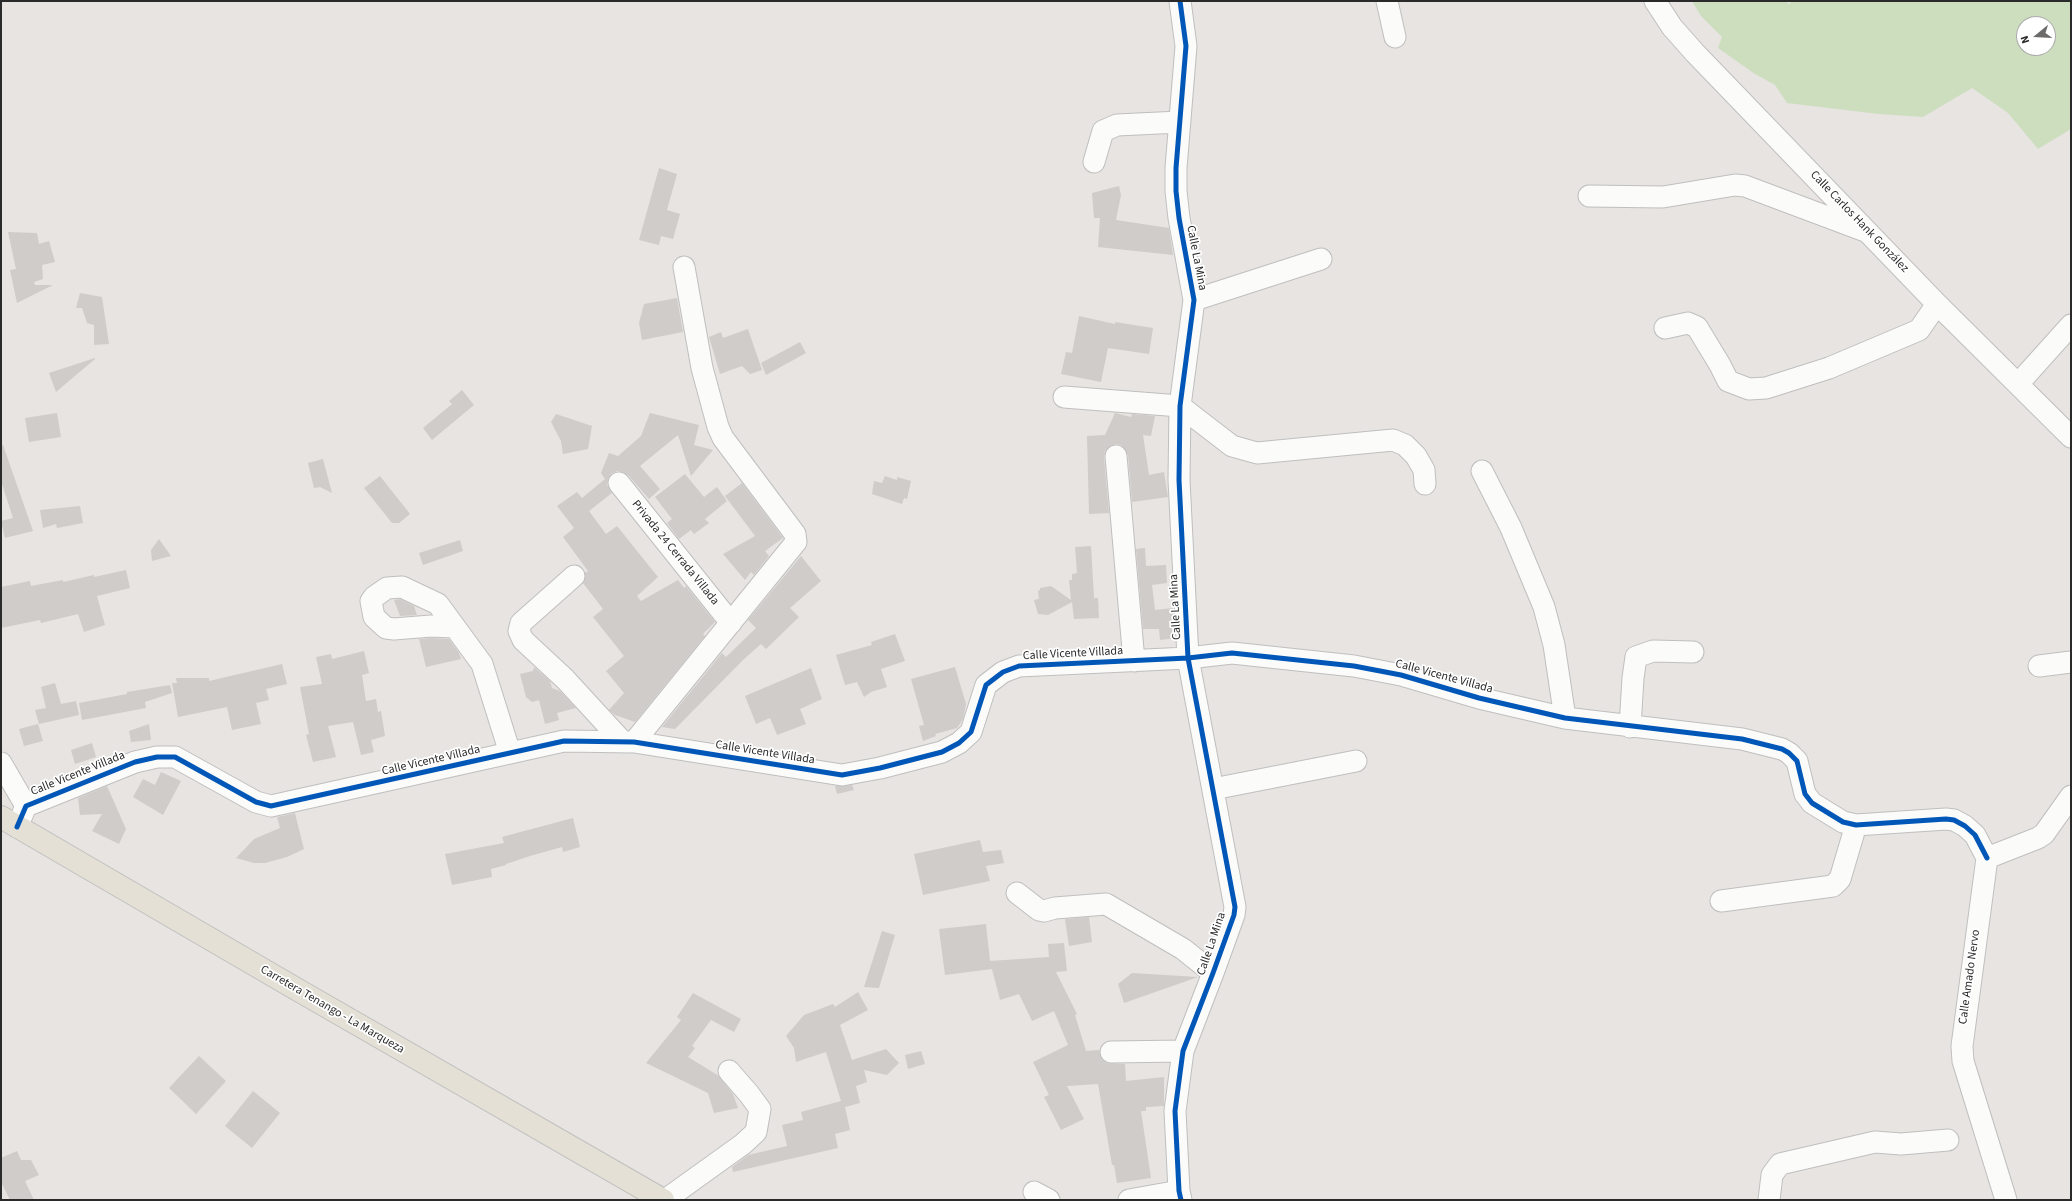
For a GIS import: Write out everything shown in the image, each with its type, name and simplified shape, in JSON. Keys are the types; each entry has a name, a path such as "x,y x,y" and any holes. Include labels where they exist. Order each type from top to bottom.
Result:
{"main road":[{"name":"Carretera Tenango - La Marqueza","path":"9,822 664,1200"}],"street":[{"name":"Calle La Mina","path":"1180,1 1186,46 1176,191 1178,218 1194,300 1180,406 1179,480 1188,658 1235,907 1213,973 1183,1051 1175,1111 1180,1196"},
{"path":"1387,1 1395,36"},
{"name":"Calle Carlos Hank González","path":"1655,1 1672,27 1695,53 1871,233 1937,304 2071,437"},
{"path":"1094,162 1103,131 1117,125 1180,122"},
{"path":"1589,196 1664,197 1735,185 1745,186 1871,233"},
{"path":"1194,300 1321,259"},
{"path":"574,576 521,623 519,630 523,640 565,679 628,742 731,623 792,549 796,538 723,438 718,427 702,368 684,266"},
{"path":"1665,328 1688,323 1697,327 1728,381 1749,389 1766,388 1829,368 1919,330 1937,304"},
{"path":"2018,384 2071,325"},
{"path":"1064,397 1180,406 1232,446 1257,453 1393,440 1405,445 1416,456 1424,470 1425,484"},
{"path":"1116,456 1134,661"},
{"path":"1482,471 1511,528 1544,607 1554,645 1565,718"},
{"name":"Privada 24 Cerrada Villada","path":"619,483 731,623"},
{"path":"454,627 482,664 510,753"},
{"path":"1630,727 1636,657 1653,651 1693,652"},
{"name":"Calle Vicente Villada","path":"9,822 26,806 135,762 157,757 175,757 256,802 271,806 564,741 628,742 842,775 880,768 942,752 959,743 971,732 986,685 1003,672 1019,666 1188,658 1232,653 1354,666 1401,675 1479,698 1565,718 1630,727 1742,739 1782,749 1790,753 1796,761 1805,794 1812,803 1843,822 1856,825 1946,819 1954,820 1966,826 1975,835 1987,858"},
{"path":"2039,666 2071,662"},
{"path":"1213,789 1356,761"},
{"path":"1,763 26,806"},
{"path":"1987,858 2038,838 2044,834 2071,796"},
{"path":"1721,901 1833,886 1840,879 1856,825"},
{"name":"Calle Amado Nervo","path":"1987,858 1962,1046 1963,1062 2006,1200"},
{"path":"1016,893 1039,910 1044,911 1055,908 1106,904 1183,948 1213,973"},
{"path":"1111,1052 1183,1051"},
{"path":"664,1200 743,1144 756,1132 760,1109 729,1071"},
{"path":"1769,1200 1772,1175 1780,1164 1875,1142 1901,1144 1948,1140"},
{"path":"1129,1200 1180,1196"}],"green space":[{"path":"1692,1 1785,1 1789,4 1792,1 2071,1 2071,129 2038,149 2008,113 1972,88 1923,117 1879,114 1787,103 1775,85 1755,74 1718,48 1722,37 1701,16"}],"building":[{"path":"659,168 677,174 667,210 680,214 673,239 661,236 659,245 639,240"},
{"path":"1119,186 1121,195 1116,220 1169,228 1173,255 1098,247 1100,218 1094,218 1092,193"},
{"path":"8,232 37,233 39,244 49,241 55,262 42,265 43,279 34,282 35,285 53,285 17,303 10,270 16,269"},
{"path":"80,293 102,297 109,344 94,345 94,325 87,323 82,308 76,308"},
{"path":"677,298 683,332 642,340 639,323 644,304"},
{"path":"1079,316 1115,324 1115,322 1153,328 1149,354 1108,348 1101,382 1061,374 1066,352 1072,353"},
{"path":"748,329 762,370 750,374 742,366 720,374 709,337 721,332 723,338"},
{"path":"800,342 806,353 766,375 761,363"},
{"path":"95,359 56,392 49,373"},
{"path":"462,390 474,405 432,440 423,428 452,404 449,401"},
{"path":"57,413 61,437 29,442 25,418"},
{"path":"650,413 699,425 694,445 713,450 691,476 678,435 640,466 660,489 649,499 628,475 617,471 611,474 608,479 607,485 612,493 589,511 606,534 617,526 658,577 637,596 641,601 678,580 684,588 686,586 715,622 703,634 705,636 635,722 615,715 609,710 624,693 606,671 624,656 593,617 603,609 583,583 585,573 588,571 563,537 574,528 557,506 577,492 582,498 605,479 601,473 609,453 618,456 641,436"},
{"path":"1115,413 1131,417 1132,414 1155,416 1151,436 1143,435 1149,475 1164,472 1168,497 1132,502 1128,455 1121,445 1115,444 1105,451 1104,457 1109,513 1089,514 1087,436 1105,435"},
{"path":"556,414 592,426 588,449 563,454 561,441 551,422"},
{"path":"1,445 3,445 33,531 5,538 1,521 13,518 1,481"},
{"path":"323,459 332,493 320,487 314,488 308,463"},
{"path":"685,474 704,497 717,487 727,501 705,519 709,523 694,534 691,530 679,539 667,523 672,519 655,497"},
{"path":"380,476 410,514 399,523 392,523 364,488"},
{"path":"885,476 897,480 897,477 911,481 907,499 904,498 902,504 872,494 874,481 882,483"},
{"path":"742,483 783,538 765,551 769,556 754,575 751,572 745,580 723,554 755,536 725,496"},
{"path":"80,506 83,523 57,528 56,524 43,528 40,510"},
{"path":"159,539 171,556 152,561 151,550"},
{"path":"460,540 463,551 423,565 419,553"},
{"path":"1091,546 1094,598 1098,598 1099,618 1074,619 1072,602 1048,615 1038,614 1034,600 1039,599 1038,591 1040,588 1051,586 1071,600 1069,580 1072,580 1072,574 1077,573 1075,547"},
{"path":"1145,548 1146,566 1166,565 1167,583 1152,585 1155,610 1173,608 1175,638 1160,640 1159,629 1143,629 1136,549"},
{"path":"801,556 821,581 790,608 799,617 766,649 761,644 744,659 675,729 662,727 722,653 726,657 756,628 748,620"},
{"path":"126,570 130,588 97,596 105,625 84,632 78,614 41,623 40,620 1,628 1,587 30,581 31,586 63,580 63,582"},
{"path":"400,599 414,606 417,615 400,616 394,600"},
{"path":"895,634 905,661 881,669 887,687 871,692 864,697 857,682 845,685 836,655 872,645 871,642"},
{"path":"419,639 449,639 459,653 461,659 426,667"},
{"path":"364,651 369,673 362,675 366,701 376,699 378,712 381,711 385,736 371,740 374,752 361,755 353,722 328,726 336,757 313,762 306,735 309,734 300,687 322,684 316,657 331,654 332,659"},
{"path":"282,664 287,684 266,689 269,700 256,703 261,724 232,730 227,707 178,717 172,683 177,683 176,678 209,678 209,681"},
{"path":"534,667 550,681 552,688 560,691 576,708 557,713 559,720 545,724 539,700 532,702 526,697 520,674 533,671"},
{"path":"955,667 966,704 963,719 957,728 935,734 936,736 923,741 919,726 924,725 911,679"},
{"path":"811,668 822,699 800,709 806,724 777,735 770,718 756,724 745,696"},
{"path":"55,683 61,704 76,701 79,715 39,724 35,710 46,708 41,687"},
{"path":"170,685 172,693 145,702 146,708 82,720 79,703 127,694 127,692"},
{"path":"38,724 43,741 24,746 19,729"},
{"path":"149,724 151,740 131,742 129,731"},
{"path":"92,743 96,757 75,764 71,750"},
{"path":"161,772 181,781 163,815 133,797 143,779 155,785"},
{"path":"852,785 854,790 837,794 835,786"},
{"path":"107,786 126,829 119,844 92,831 102,814 80,815 78,798"},
{"path":"295,813 304,849 287,857 265,863 254,863 236,858 254,839 280,828 277,817"},
{"path":"573,818 580,847 563,852 562,847 530,856 491,869 492,877 452,885 445,854 504,843 502,837"},
{"path":"980,840 983,852 1001,850 1004,863 986,866 990,881 923,895 914,854"},
{"path":"1089,917 1092,942 1069,946 1065,919"},
{"path":"986,924 990,961 1049,957 1048,944 1064,943 1067,971 1056,972 1077,1014 1075,1015 1086,1051 1099,1050 1101,1058 1106,1063 1125,1064 1126,1081 1164,1077 1164,1106 1146,1107 1146,1111 1141,1111 1151,1178 1117,1183 1114,1165 1112,1165 1098,1084 1067,1086 1084,1119 1061,1130 1044,1097 1049,1095 1033,1062 1068,1045 1054,1011 1032,1021 1019,994 1000,1000 992,969 945,975 939,929"},
{"path":"882,931 895,935 879,988 864,987"},
{"path":"1132,973 1198,977 1124,1003 1118,984"},
{"path":"858,992 868,1010 840,1025 852,1060 886,1049 899,1063 887,1075 864,1070 867,1082 856,1086 860,1103 845,1107 850,1130 835,1134 838,1148 733,1172 732,1167 748,1155 787,1146 782,1125 803,1120 801,1112 841,1101 826,1052 796,1062 794,1048 786,1036 804,1015 833,1004 835,1007"},
{"path":"693,993 741,1019 734,1032 711,1020 692,1046 695,1048 688,1057 719,1076 733,1094 738,1108 714,1113 708,1093 646,1063 681,1020 677,1017"},
{"path":"921,1051 925,1064 908,1069 905,1055"},
{"path":"199,1056 226,1081 196,1114 169,1088"},
{"path":"253,1091 280,1113 252,1148 225,1126"},
{"path":"17,1151 21,1160 31,1160 39,1175 25,1181 34,1200 10,1200 1,1182 1,1158"}],"cycle path":[{"path":"1180,1 1186,46 1176,168 1176,191 1179,218 1194,300 1180,406 1179,480 1188,658 1235,907 1234,915 1183,1051 1175,1111 1179,1191 1181,1200"},
{"path":"17,827 26,806 135,762 157,757 175,757 256,802 271,806 564,741 634,742 842,775 880,768 942,752 959,743 971,732 986,685 1003,672 1019,666 1188,658 1232,653 1354,666 1401,675 1479,698 1565,718 1742,739 1782,749 1789,753 1797,761 1805,794 1812,803 1843,822 1856,825 1946,819 1954,820 1965,826 1975,835 1987,858"}]}
